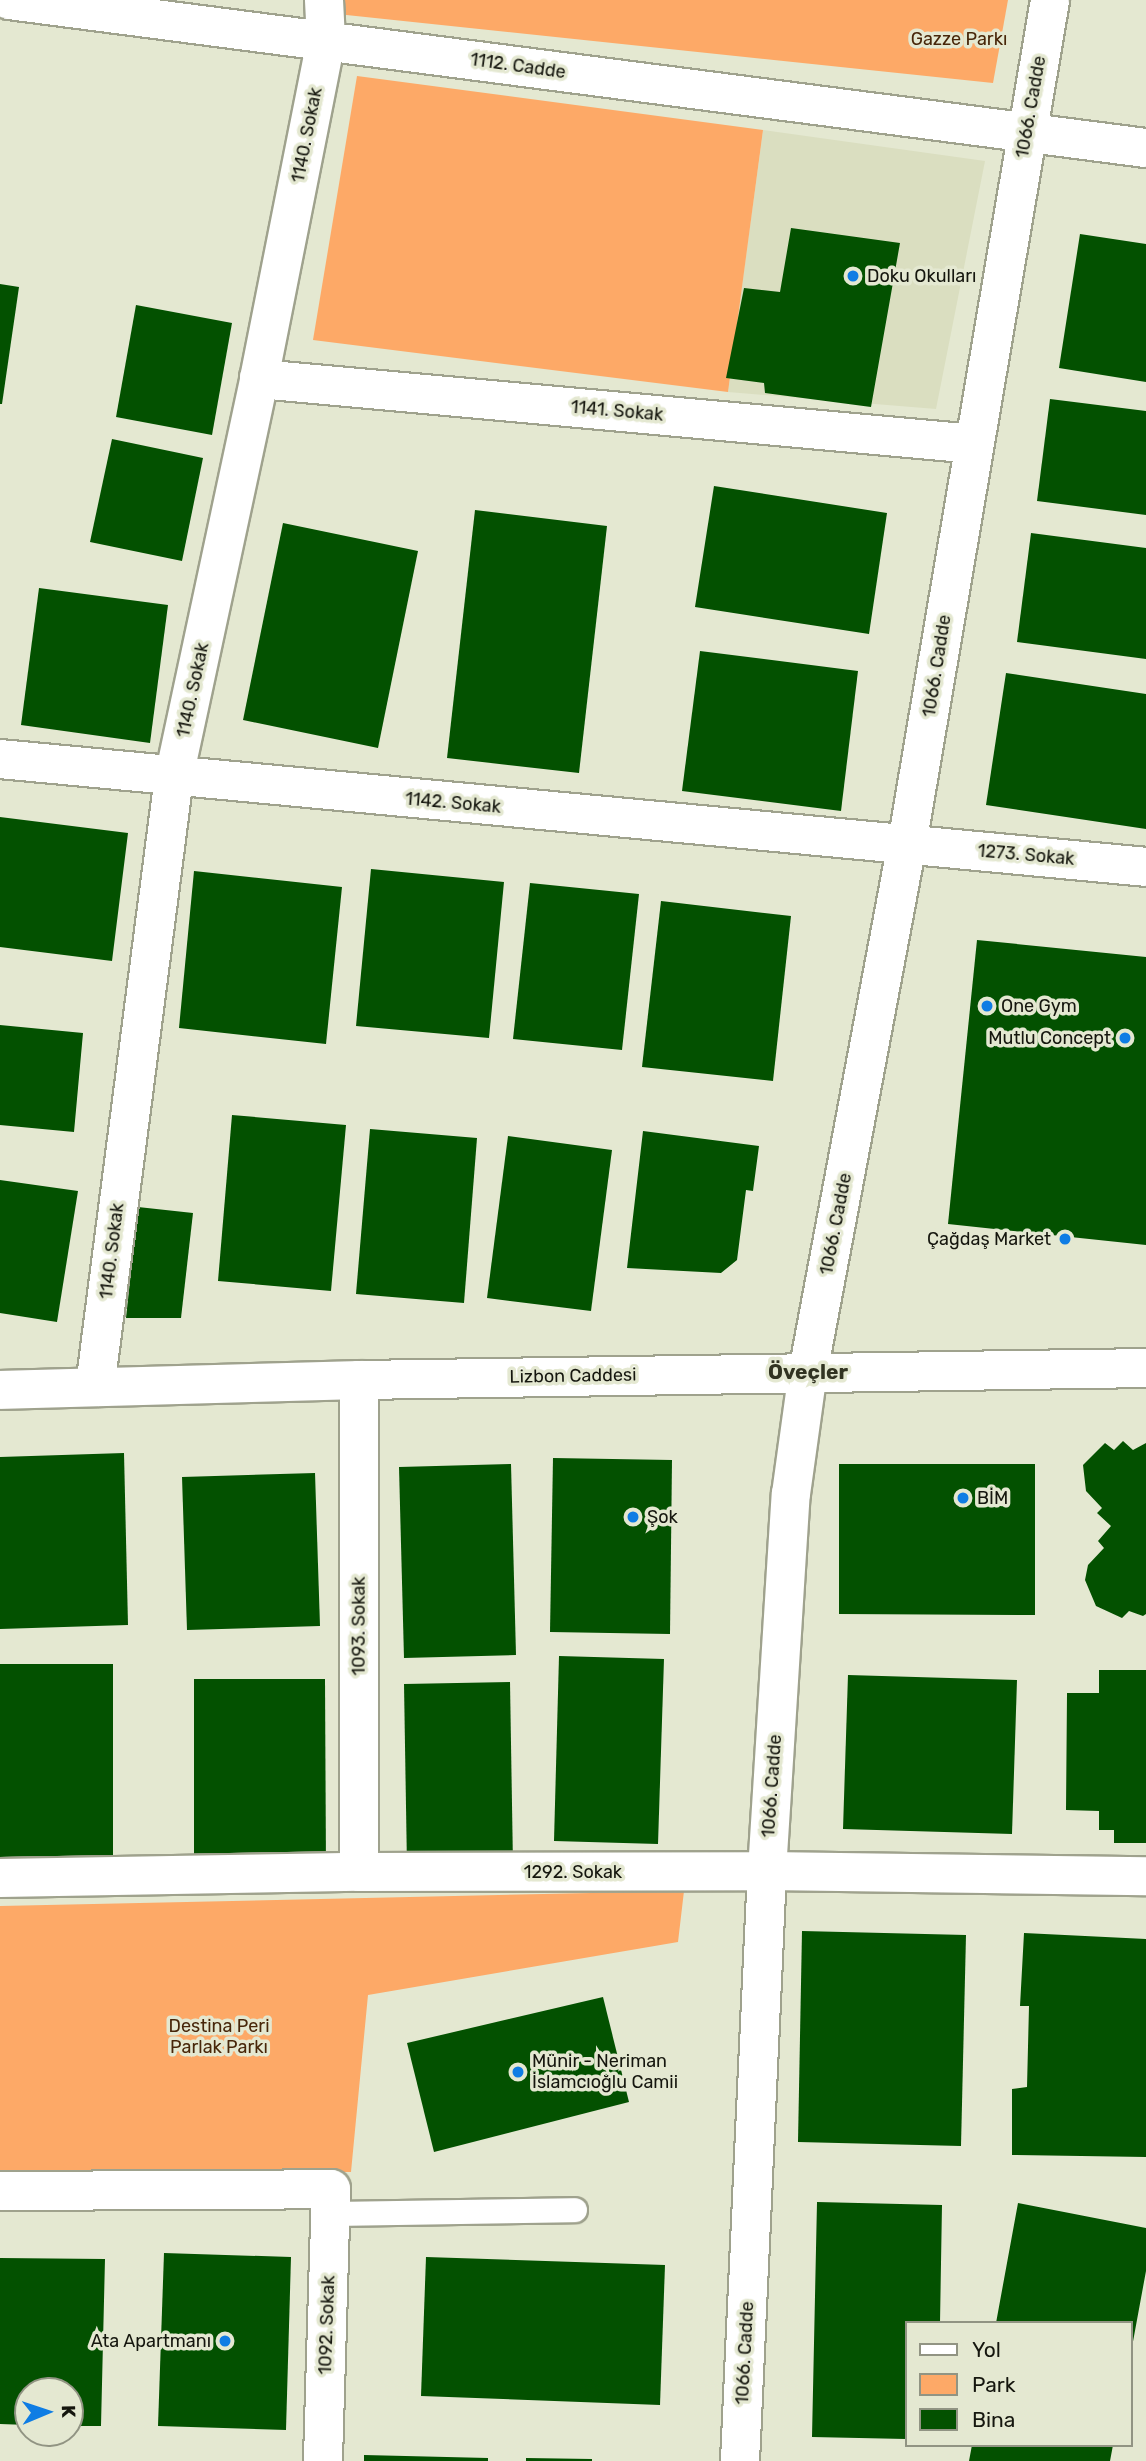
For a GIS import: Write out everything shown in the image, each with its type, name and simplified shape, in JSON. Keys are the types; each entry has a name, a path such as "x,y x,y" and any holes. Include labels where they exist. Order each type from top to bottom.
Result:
{"street":[{"name":"1112. Cadde","path":"9,0 1146,148"},
{"name":"1140. Sokak","path":"95,1387 174,777 259,379 326,40 324,0"},
{"name":"1066. Cadde","path":"740,2461 767,1871 791,1494 808,1372 907,844 1050,0"},
{"name":"1141. Sokak","path":"259,379 974,444"},
{"name":"1142. Sokak","path":"0,759 907,844"},
{"name":"1273. Sokak","path":"907,844 1146,866"},
{"name":"Lizbon Caddesi","path":"0,1391 359,1380 1146,1368"},
{"name":"1093. Sokak","path":"359,1380 359,1872"},
{"name":"1292. Sokak","path":"0,1878 359,1872 767,1871 1146,1876"},
{"path":"0,2191 330,2201"},
{"name":"1092. Sokak","path":"323,2461 330,2201"}],"lane":[{"path":"330,2201 575,2210"}],"shaded area":[{"name":"Doku Okulları","path":"763,130 985,161 936,409 728,392"}],"green space":[{"name":"Gazze Parkı","path":"338,0 1008,0 993,83 337,14"},
{"path":"357,76 763,130 728,392 313,340"},
{"name":"Destina Peri Parlak Parkı","path":"684,1891 678,1942 368,1995 351,2172 0,2171 0,1906"}],"building":[{"path":"791,228 900,243 871,407 765,393 764,383 726,378 744,288 780,292"},
{"path":"1080,234 1146,244 1146,382 1059,368"},
{"path":"0,284 19,287 2,404 0,404"},
{"path":"136,305 232,323 212,435 116,417"},
{"path":"1050,399 1146,411 1146,515 1037,501"},
{"path":"112,439 203,458 182,561 90,542"},
{"path":"714,486 887,513 869,634 695,607"},
{"path":"475,510 607,526 579,773 447,758"},
{"path":"283,523 418,551 378,748 243,720"},
{"path":"1031,533 1146,548 1146,659 1017,642"},
{"path":"39,588 168,605 150,743 21,725"},
{"path":"700,651 858,671 841,811 682,791"},
{"path":"1006,673 1146,694 1146,829 986,805"},
{"path":"0,817 128,833 112,961 0,947"},
{"path":"371,869 504,882 489,1038 356,1026"},
{"path":"194,871 342,887 326,1044 179,1028"},
{"path":"530,883 639,894 622,1050 513,1039"},
{"path":"661,901 791,916 773,1081 642,1067"},
{"path":"977,940 1146,957 1146,1245 948,1224"},
{"path":"0,1025 83,1033 74,1132 0,1125"},
{"path":"232,1115 346,1125 331,1291 218,1281"},
{"path":"370,1129 477,1138 464,1303 356,1294"},
{"path":"643,1131 759,1146 753,1191 746,1190 737,1260 721,1273 627,1268"},
{"path":"508,1136 612,1150 591,1311 487,1298"},
{"path":"0,1180 78,1191 57,1322 0,1313"},
{"path":"138,1207 193,1213 181,1318 126,1318"},
{"path":"1123,1441 1133,1450 1146,1443 1146,1614 1143,1616 1129,1611 1122,1618 1096,1606 1085,1580 1088,1565 1104,1548 1098,1541 1111,1526 1097,1513 1102,1508 1086,1491 1083,1465 1105,1443 1114,1450"},
{"path":"124,1453 128,1625 0,1629 0,1457"},
{"path":"553,1458 672,1460 670,1634 550,1632"},
{"path":"511,1464 516,1655 404,1658 399,1467"},
{"path":"839,1464 1035,1464 1035,1615 839,1614"},
{"path":"315,1473 320,1626 187,1630 182,1477"},
{"path":"559,1656 664,1659 658,1844 554,1841"},
{"path":"0,1664 113,1664 113,1856 0,1857"},
{"path":"1099,1670 1146,1670 1146,1843 1114,1843 1114,1830 1099,1830 1099,1811 1066,1810 1067,1693 1099,1693"},
{"path":"848,1675 1017,1680 1012,1834 843,1829"},
{"path":"194,1679 325,1679 326,1870 194,1871"},
{"path":"510,1682 513,1865 407,1867 404,1684"},
{"path":"802,1931 966,1935 961,2146 798,2142"},
{"path":"1024,1933 1146,1939 1146,2157 1012,2155 1012,2089 1027,2087 1029,2006 1020,2006"},
{"name":"Münir - Neriman İslamcıoğlu Camii","path":"603,1997 629,2102 434,2152 407,2043"},
{"path":"817,2202 942,2205 940,2321 904,2321 904,2439 812,2437"},
{"path":"1018,2203 1146,2228 1146,2271 1132,2347 1132,2321 996,2321"},
{"name":"Ata Apartmanı","path":"164,2253 291,2257 286,2430 158,2426"},
{"path":"426,2257 665,2265 660,2405 421,2396"},
{"path":"0,2258 105,2259 101,2426 84,2426 84,2377 14,2377 14,2424 0,2424"},
{"path":"972,2447 1113,2447 1110,2461 969,2461"},
{"path":"364,2455 488,2458 488,2461 364,2461"},
{"path":"526,2458 592,2459 592,2461 526,2461"}],"place":[{"name":"Doku Okulları","path":"853,276"},
{"name":"One Gym","path":"987,1006"},
{"name":"Mutlu Concept","path":"1125,1038"},
{"name":"Çağdaş Market","path":"1065,1239"},
{"name":"BİM","path":"963,1498"},
{"name":"Şok","path":"633,1517"},
{"name":"Münir - Neriman İslamcıoğlu Camii","path":"518,2072"},
{"name":"Ata Apartmanı","path":"225,2341"}],"district":[{"name":"Öveçler","path":"808,1372"}]}
